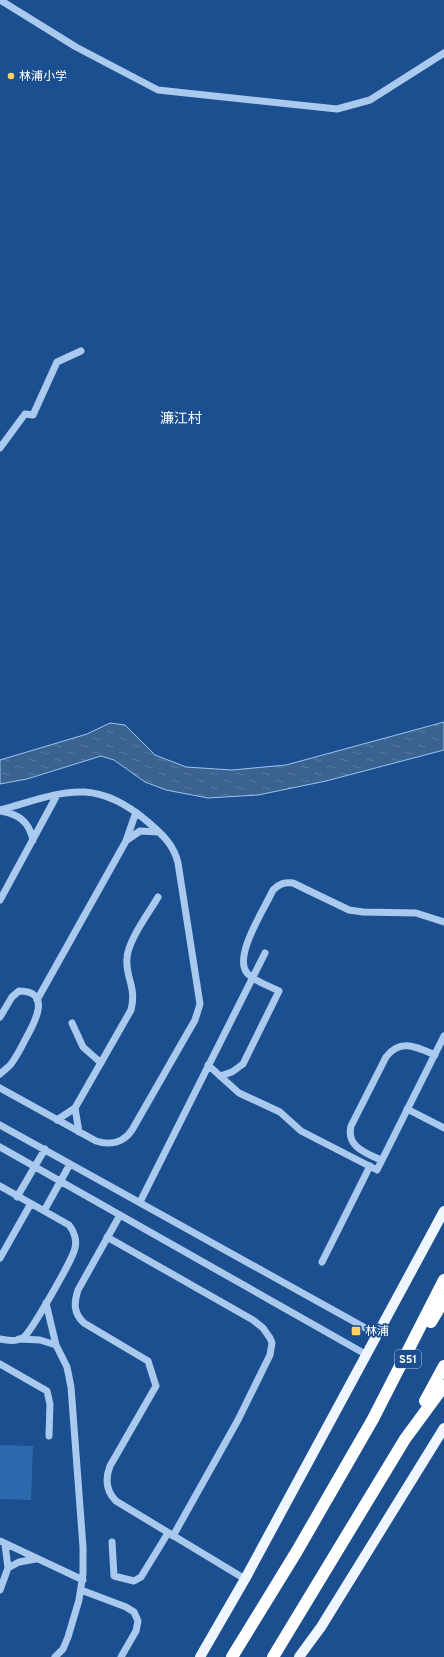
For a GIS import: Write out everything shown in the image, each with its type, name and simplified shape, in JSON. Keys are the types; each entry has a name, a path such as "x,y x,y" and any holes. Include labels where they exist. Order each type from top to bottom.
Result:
{"highway":[{"path":"232,1657 297,1551 372,1419 444,1280"},
{"name":"S51","path":"372,1419 444,1300"},
{"path":"273,1657 405,1439 444,1366"},
{"path":"405,1439 444,1386"}],"main road":[{"path":"200,1657 245,1580 444,1211"},
{"path":"299,1657 320,1627 444,1428"}],"street":[{"path":"0,0 76,47 158,90 337,109 370,100 444,53"},
{"path":"0,448 25,414 33,415 57,362 81,351"},
{"path":"0,810 74,791 99,794 116,799 136,812 159,832 173,848 178,863 200,998 200,1010 129,1135 120,1142 108,1144 96,1142 0,1088"},
{"path":"0,900 57,795"},
{"path":"0,810 14,814 26,822 33,840"},
{"path":"37,1000 126,840 136,812"},
{"path":"126,840 140,831 159,832"},
{"path":"220,1076 232,1072 243,1064 279,991 253,978 246,972 243,953 273,890 282,883 293,883 299,885 349,910 364,912 416,913 444,922"},
{"path":"57,1120 75,1108 128,1016 132,1004 133,992 126,959 128,952 158,897"},
{"path":"140,1202 265,953"},
{"path":"0,1017 12,997 19,991 29,993 37,1000 39,1008 36,1021 12,1063 0,1074"},
{"path":"72,1023 83,1047 101,1063"},
{"path":"208,1066 238,1092 286,1116 301,1131 376,1170 444,1036"},
{"path":"381,1160 354,1145 350,1140 350,1133 386,1057 394,1049 408,1045 434,1055"},
{"path":"75,1108 78,1132"},
{"path":"407,1108 444,1128"},
{"path":"0,1124 378,1335"},
{"path":"0,1147 367,1355"},
{"path":"17,1197 45,1150"},
{"path":"44,1212 70,1164"},
{"path":"322,1262 370,1166"},
{"path":"0,1186 30,1205 69,1225 74,1232 76,1242 71,1258 32,1328 19,1339"},
{"path":"0,1258 30,1205"},
{"path":"120,1215 78,1290 74,1303 77,1315 84,1323 148,1361 156,1386 110,1466 107,1473 107,1486 116,1501 245,1580"},
{"path":"107,1237 253,1320 267,1333 272,1343 270,1356 238,1420 171,1534 141,1577 134,1581 114,1576 112,1542"},
{"path":"46,1303 56,1345 67,1367 71,1387 83,1547 83,1580 81,1590 68,1637 63,1649 56,1657"},
{"path":"0,1339 7,1341 19,1339 40,1340 56,1345"},
{"path":"0,1364 47,1391 50,1404 49,1436"},
{"path":"3,1542 83,1580"},
{"path":"0,1590 8,1568 3,1542"},
{"path":"8,1568 20,1562 36,1558"},
{"path":"81,1590 126,1607 134,1612 138,1621 136,1631 121,1657"}],"shaded area":[{"path":"0,1445 33,1446 31,1500 0,1499"}],"water":[{"path":"444,722 444,750 326,781 258,795 208,798 166,790 145,782 114,760 101,756 27,779 0,784 0,760 87,734 110,723 125,725 155,755 186,767 232,770 286,765"}],"place":[{"name":"林浦小学","path":"11,76"},
{"name":"林浦","path":"356,1331"}],"district":[{"name":"濂江村","path":"181,418"}]}
